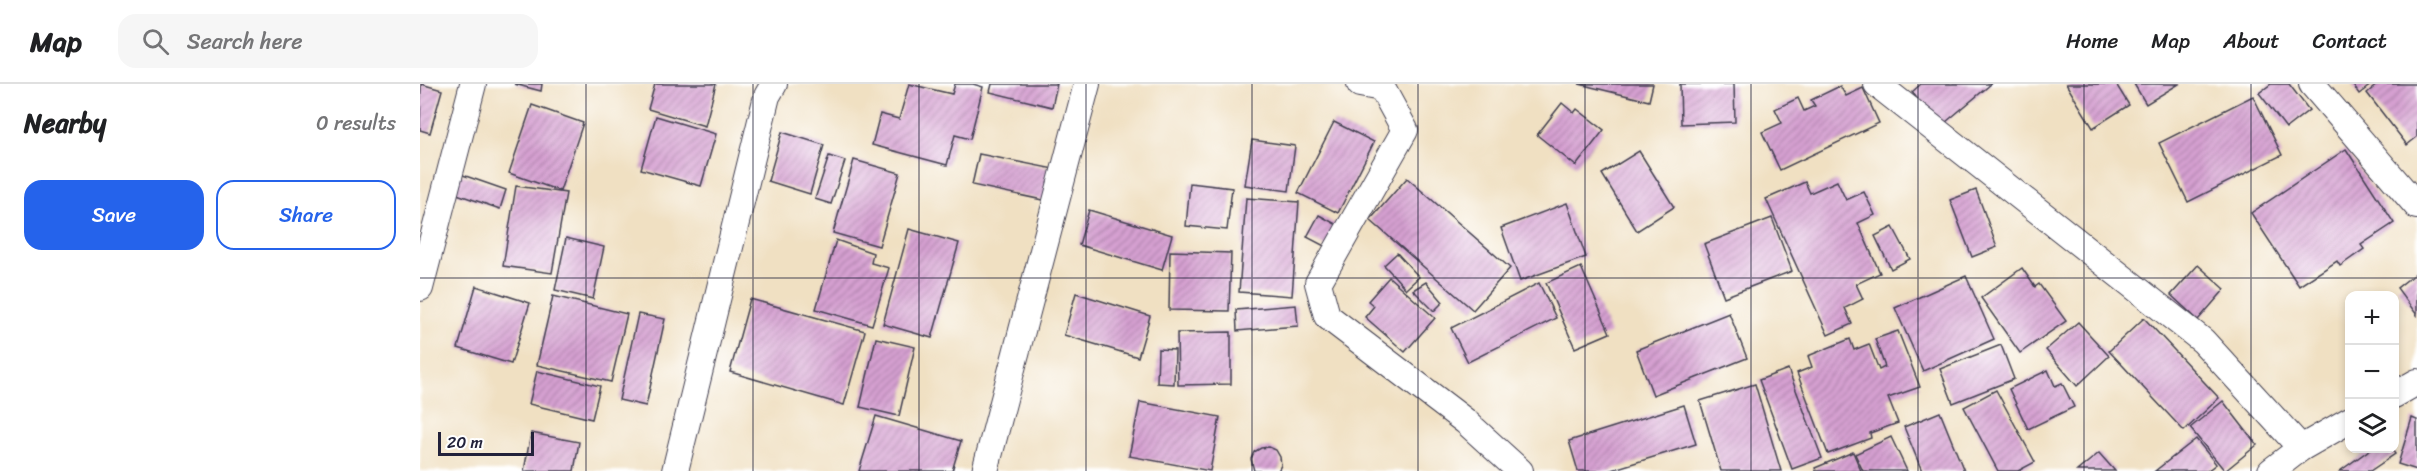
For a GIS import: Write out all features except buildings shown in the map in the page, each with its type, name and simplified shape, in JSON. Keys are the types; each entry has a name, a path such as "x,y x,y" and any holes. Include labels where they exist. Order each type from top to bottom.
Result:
{"street":[{"path":"420,288 473,84"},
{"path":"675,471 767,96 774,84"},
{"path":"985,471 1087,84"},
{"path":"1360,84 1382,88 1405,130 1318,283 1327,316 1465,421 1520,471"},
{"path":"1877,84 2203,341 2301,448"},
{"path":"2312,84 2417,206"},
{"path":"2399,392 2417,382"},
{"path":"2271,471 2301,448 2345,422"}]}
